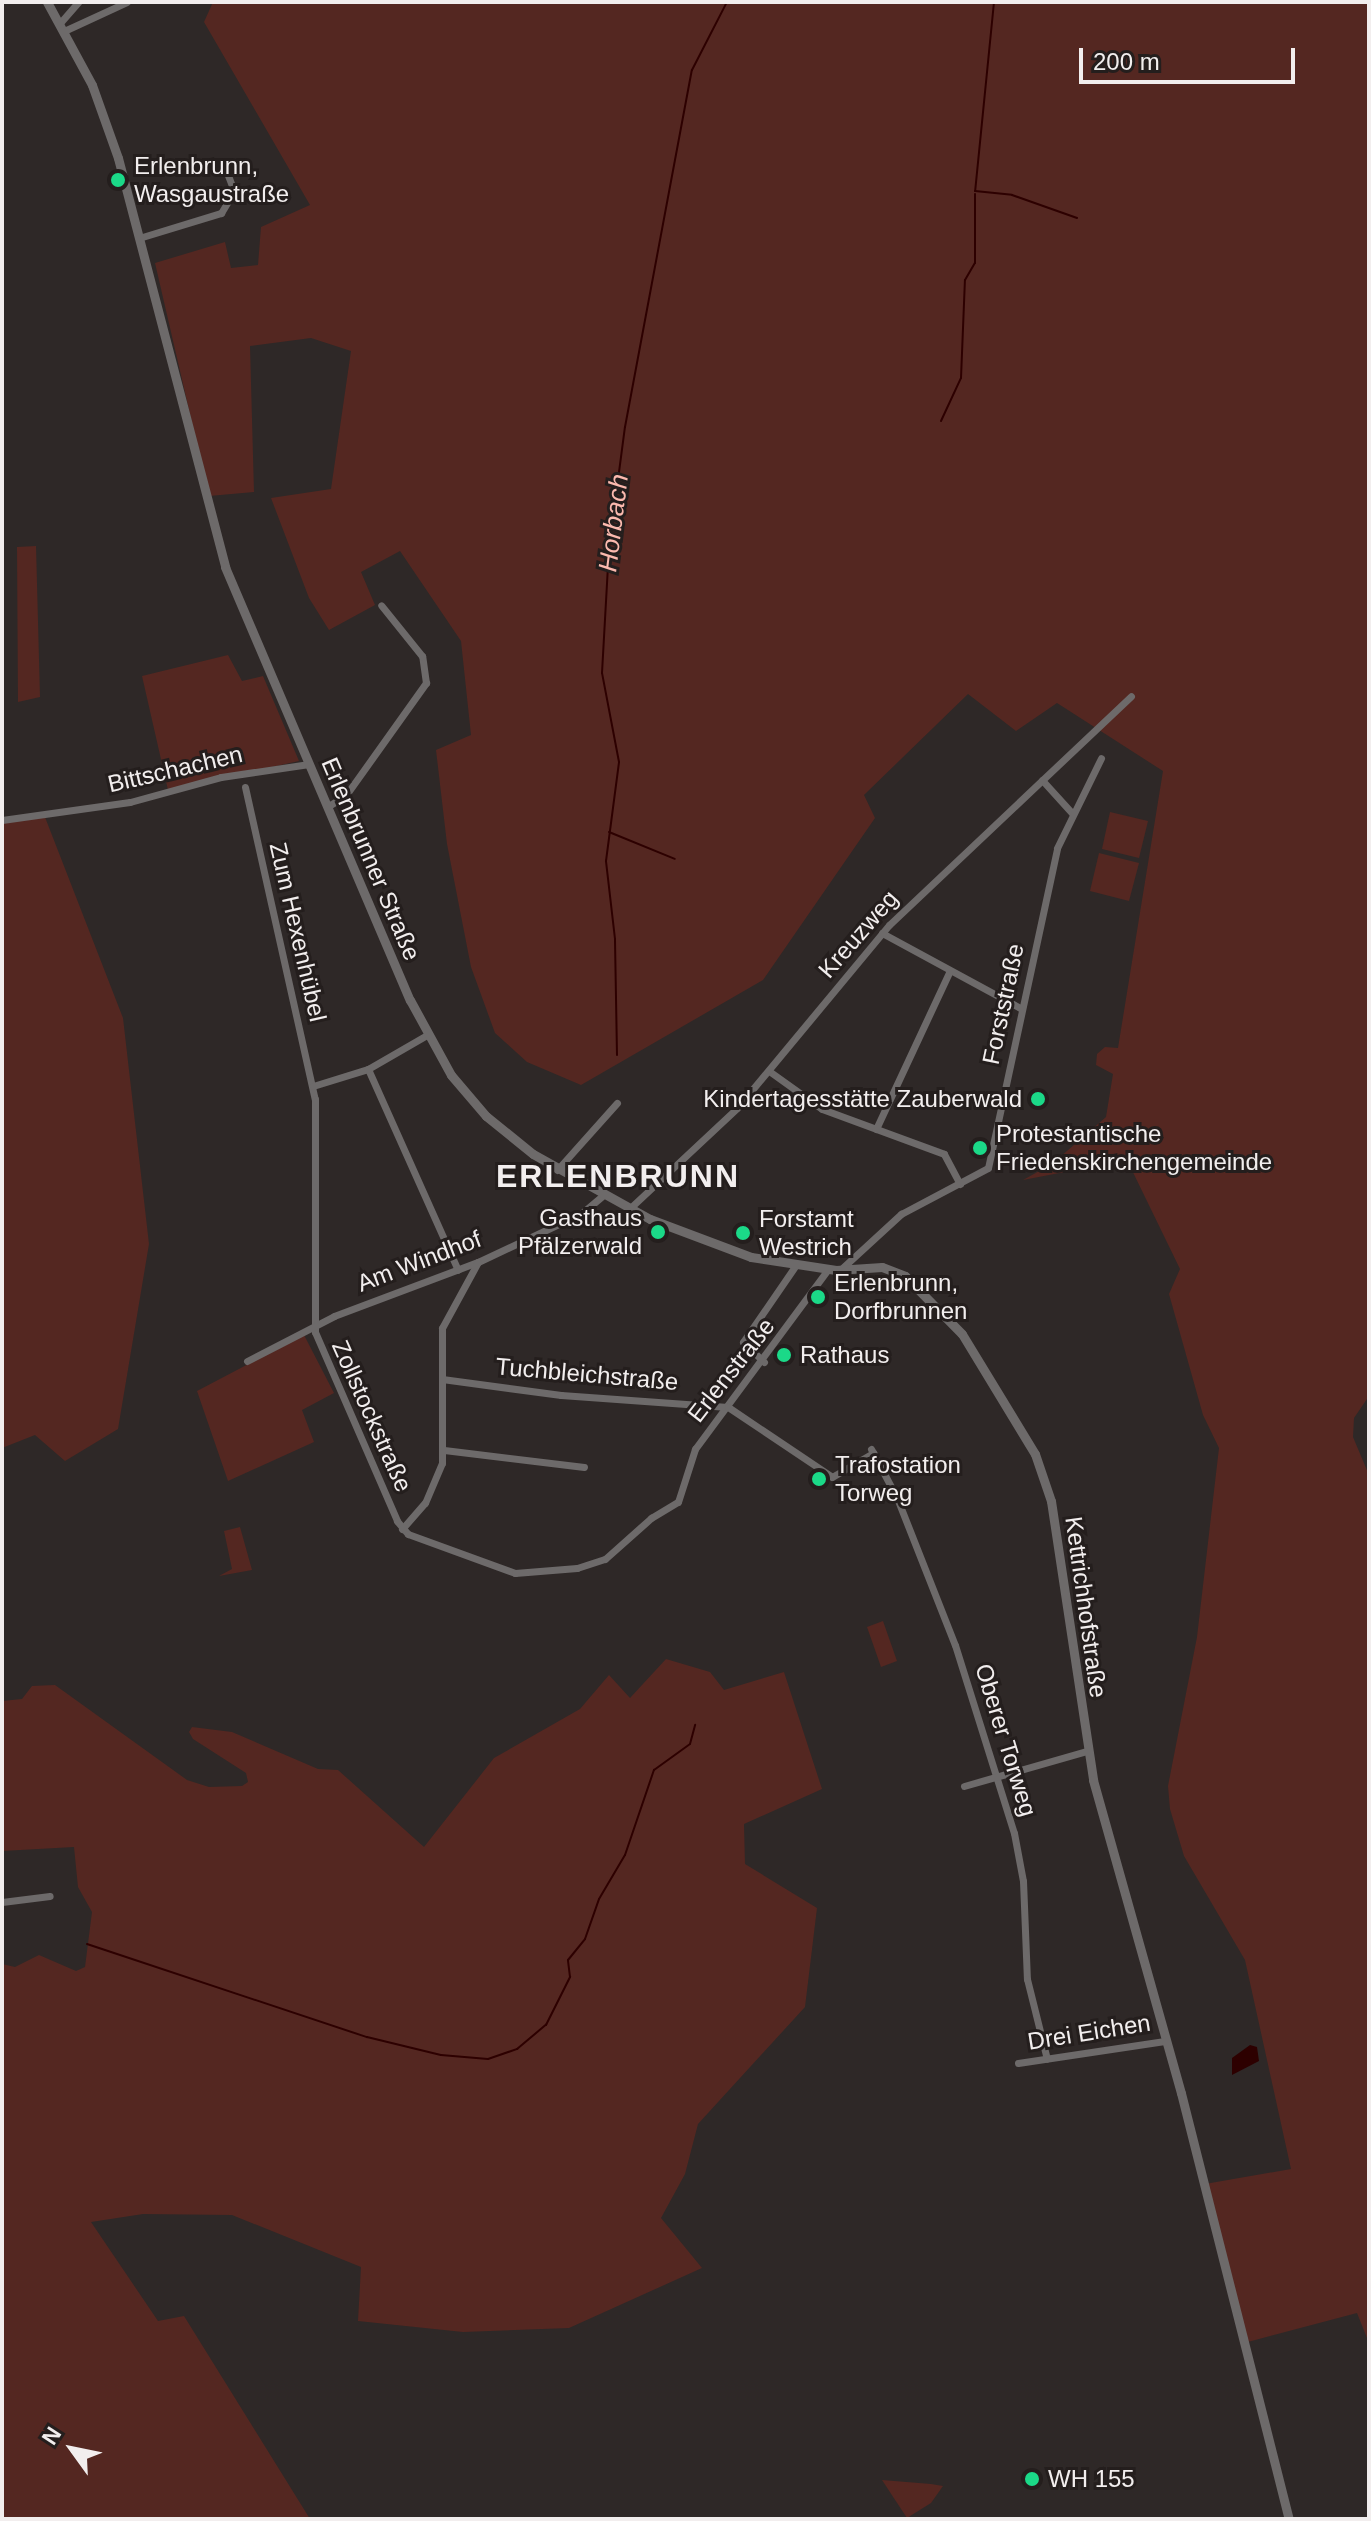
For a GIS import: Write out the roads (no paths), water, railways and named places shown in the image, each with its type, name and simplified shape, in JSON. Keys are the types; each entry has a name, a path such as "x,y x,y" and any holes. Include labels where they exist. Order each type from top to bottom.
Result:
{"street":[{"name":"Erlenbrunner Straße","path":"47,2 62,27 107,125 219,550 427,1035 471,1100 557,1170 628,1210 737,1254 828,1269"},
{"path":"62,27 78,2"},
{"path":"62,27 127,2"},
{"path":"139,238 221,213 234,191 226,170"},
{"path":"327,807 346,795 424,688 422,656 381,605"},
{"name":"Kreuzweg","path":"628,1210 711,1134 769,1071 882,933 1131,696"},
{"name":"Forststraße","path":"840,1270 901,1214 988,1168 1053,863 1072,813 1101,758"},
{"name":"Bittschachen","path":"2,820 130,802 221,777 309,764"},
{"path":"1042,780 1072,813"},
{"name":"Zum Hexenhübel","path":"245,787 313,1086"},
{"path":"882,933 1022,1009"},
{"path":"876,1129 950,970"},
{"path":"313,1086 368,1069 427,1035"},
{"path":"368,1069 458,1270"},
{"path":"769,1071 812,1104 944,1154 960,1184"},
{"name":"Zollstockstraße","path":"313,1086 313,1325 402,1529 424,1544 490,1567 540,1573 598,1563 678,1502"},
{"path":"557,1170 617,1103"},
{"name":"Am Windhof","path":"247,1361 313,1325 478,1262 582,1213 602,1196"},
{"path":"402,1529 429,1495 444,1450 442,1328 478,1262"},
{"path":"764,1362 743,1342 796,1265"},
{"name":"Kettrichhofstraße","path":"828,1269 888,1268 911,1281 962,1334 1035,1454 1051,1501 1087,1751 1166,2041 1289,2519"},
{"name":"Erlenstraße","path":"678,1502 695,1449 764,1362 828,1269"},
{"name":"Tuchbleichstraße","path":"442,1379 561,1395 728,1407"},
{"name":"Oberer Torweg","path":"728,1407 832,1477 872,1451 923,1559 997,1778 1020,1861 1027,1979 1047,2059"},
{"path":"444,1450 584,1467"},
{"path":"964,1786 1087,1751"},
{"path":"2,1902 50,1896"},
{"name":"Drei Eichen","path":"1018,2063 1166,2041"}],"waterway":[{"name":"Horbach","path":"617,1055 615,939 606,861 619,762 602,673 609,548 625,427 692,70 727,2"},
{"path":"994,2 975,191 1012,195 1077,218"},
{"path":"941,421 961,378 965,280 975,263 975,194"},
{"path":"609,832 675,859"},
{"path":"87,1944 367,2037 441,2055 488,2059 517,2049 546,2025 570,1977 568,1960 585,1939 599,1899 625,1855 654,1770 690,1744 695,1725"}],"place":[{"name":"Erlenbrunn, Wasgaustraße","path":"118,180"},
{"name":"Kindertagesstätte Zauberwald","path":"1038,1099"},
{"name":"Protestantische Friedenskirchengemeinde","path":"980,1148"},
{"name":"Gasthaus Pfälzerwald","path":"658,1232"},
{"name":"Forstamt Westrich","path":"743,1233"},
{"name":"Erlenbrunn, Dorfbrunnen","path":"818,1297"},
{"name":"Rathaus","path":"784,1355"},
{"name":"Trafostation Torweg","path":"819,1479"},
{"name":"WH 155","path":"1032,2479"}],"district":[{"name":"ERLENBRUNN","path":"618,1176"}]}
